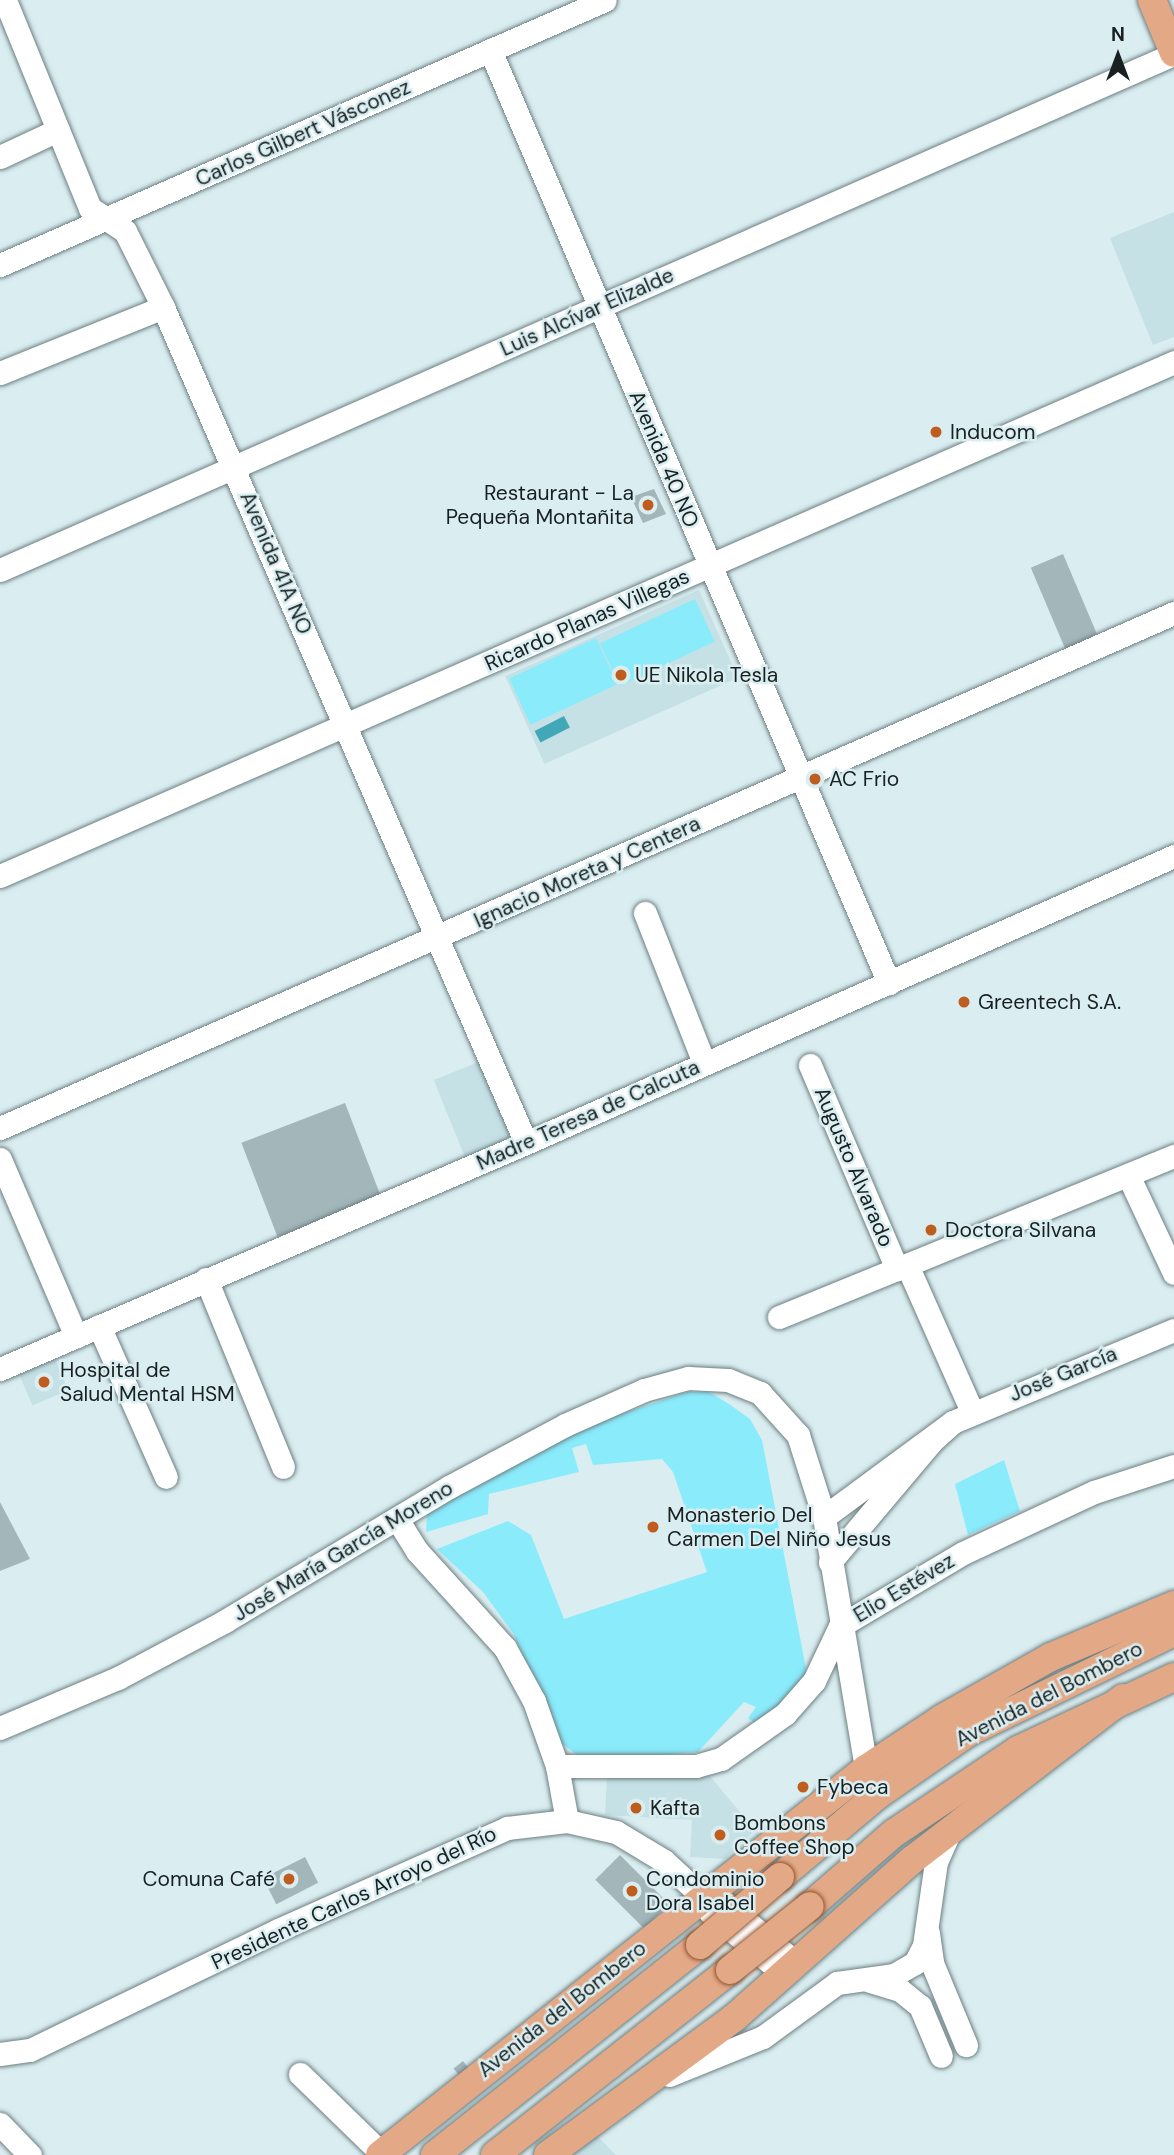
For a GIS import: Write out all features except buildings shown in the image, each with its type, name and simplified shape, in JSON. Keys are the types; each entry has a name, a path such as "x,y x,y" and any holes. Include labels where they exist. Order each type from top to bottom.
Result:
{"main road":[{"path":"1152,0 1174,53"},
{"name":"Avenida del Bombero","path":"381,2154 866,1769 943,1718 1051,1657 1174,1605"},
{"name":"Avenida del Bombero","path":"435,2155 700,1945 879,1794 967,1733 1174,1632"},
{"name":"Avenida del Bombero","path":"495,2155 810,1906 894,1833 959,1787 1018,1750 1123,1698 1174,1677"},
{"name":"Avenida del Bombero","path":"548,2155 647,2084 790,1968 951,1829 1123,1698"}],"street":[{"name":"Avenida 41A NO","path":"5,0 90,208 125,231 163,307 235,466 526,1143"},
{"name":"Carlos Gilbert Vásconez","path":"0,265 605,0"},
{"name":"Avenida 40 NO","path":"490,50 888,983"},
{"name":"Luis Alcívar Elizalde","path":"0,570 1174,53"},
{"path":"0,157 58,130"},
{"path":"0,373 163,307"},
{"name":"Ricardo Planas Villegas","path":"0,876 1174,362"},
{"name":"Ignacio Moreta y Centera","path":"0,1128 1174,613"},
{"name":"Madre Teresa de Calcuta","path":"0,1369 526,1143 1174,856"},
{"path":"645,913 704,1063"},
{"name":"Augusto Alvarado","path":"810,1065 902,1267 962,1417"},
{"path":"779,1317 1174,1156"},
{"path":"0,1159 76,1335"},
{"path":"1128,1175 1174,1273"},
{"path":"206,1279 283,1467"},
{"path":"99,1326 166,1478"},
{"name":"José García","path":"824,1517 962,1417 1174,1330"},
{"name":"José María García Moreno","path":"0,1728 118,1678 565,1425 644,1390 688,1378 728,1380 760,1393 779,1410 798,1436 824,1517 839,1626 866,1769"},
{"name":"José García","path":"830,1562 931,1442 962,1417"},
{"name":"Elio Estévez","path":"557,1766 696,1766 721,1759 785,1714 814,1681 839,1626 973,1548 1094,1492 1174,1466"},
{"path":"397,1519 417,1551 505,1648 534,1701 557,1766 567,1821"},
{"name":"Presidente Carlos Arroyo del Río","path":"0,2054 30,2050 278,1930 507,1828 567,1821 616,1832 664,1861 703,1897 720,1899 790,1968"},
{"path":"647,2084 763,2037 825,1990 864,1979 894,1975 915,1962 927,1930 936,1862 951,1829"},
{"path":"927,1930 932,1962 966,2045"},
{"path":"864,1979 900,1990 920,2006 941,2056"},
{"path":"0,2071 30,2050"},
{"path":"300,2074 381,2154"},
{"path":"0,2124 30,2155"}],"shaded area":[{"path":"1174,212 1174,337 1153,345 1110,238"},
{"name":"UE Nikola Tesla","path":"699,590 738,678 544,764 505,676"},
{"path":"695,599 715,642 620,686 600,643"},
{"path":"596,638 618,684 531,725 509,679"},
{"path":"564,716 570,728 540,743 535,731"},
{"path":"481,1061 512,1139 465,1158 434,1080"},
{"name":"Hospital de Salud Mental HSM","path":"55,1359 68,1390 32,1406 19,1374"},
{"path":"687,1392 709,1392 729,1404 750,1419 762,1440 808,1679 757,1725 748,1718 756,1707 744,1702 698,1752 585,1761 560,1742 513,1633 483,1592 437,1549 508,1521 531,1535 564,1619 707,1572 673,1472 662,1459 593,1465 586,1444 572,1448 579,1472 489,1494 488,1514 426,1532 427,1515 444,1497 555,1436"},
{"path":"1004,1460 1020,1511 968,1535 955,1484"},
{"path":"607,1775 709,1775 755,1830 725,1859 690,1857 692,1820 605,1815"},
{"path":"587,2126 616,2155 553,2155"}],"place":[{"name":"Inducom","path":"936,432"},
{"name":"Restaurant - La Pequeña Montañita","path":"648,505"},
{"name":"UE Nikola Tesla","path":"621,675"},
{"name":"AC Frio","path":"815,779"},
{"name":"Greentech S.A.","path":"964,1002"},
{"name":"Doctora Silvana","path":"931,1230"},
{"name":"Hospital de Salud Mental HSM","path":"44,1382"},
{"name":"Monasterio Del Carmen Del Niño Jesus","path":"653,1527"},
{"name":"Fybeca","path":"803,1787"},
{"name":"Kafta","path":"636,1808"},
{"name":"Bombons Coffee Shop","path":"720,1835"},
{"name":"Comuna Café","path":"289,1879"},
{"name":"Condominio Dora Isabel","path":"632,1891"}]}
